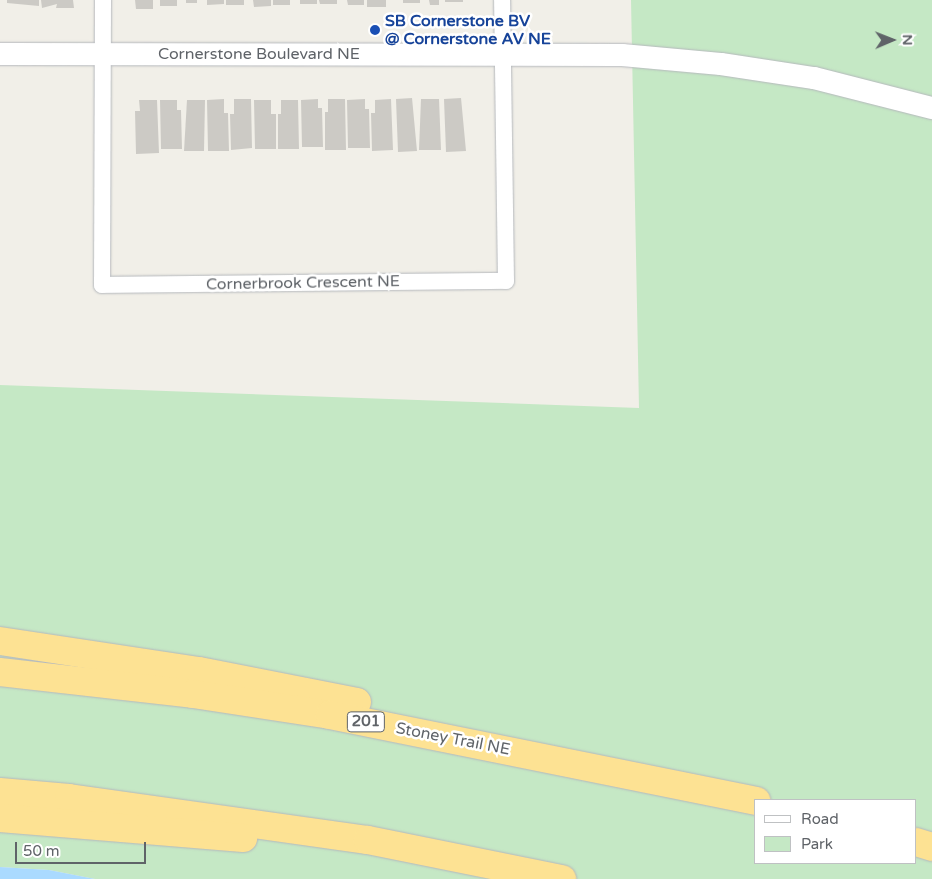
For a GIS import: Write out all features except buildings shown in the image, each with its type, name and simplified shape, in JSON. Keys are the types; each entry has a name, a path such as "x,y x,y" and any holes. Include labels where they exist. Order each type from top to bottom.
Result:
{"highway":[{"path":"0,641 199,671 334,697 728,793"},
{"name":"Stoney Trail NE","path":"0,672 193,694 330,715 728,793 754,800"},
{"path":"0,792 69,798 368,840 562,879"},
{"path":"0,818 219,838 368,840"},
{"path":"917,842 932,847"}],"street":[{"path":"102,55 103,0"},
{"path":"502,0 502,53"},
{"name":"Cornerstone Boulevard NE","path":"0,54 502,53 622,55 721,64 814,78 932,108"},
{"name":"Cornerbrook Crescent NE","path":"102,55 102,285 112,285 506,281 502,53"}],"green space":[{"path":"631,0 932,0 932,879 95,879 49,870 0,867 0,385 639,408"}],"water":[{"path":"0,867 49,870 95,879 0,879"}],"place":[{"name":"SB Cornerstone BV @ Cornerstone AV NE","path":"375,30"}]}
